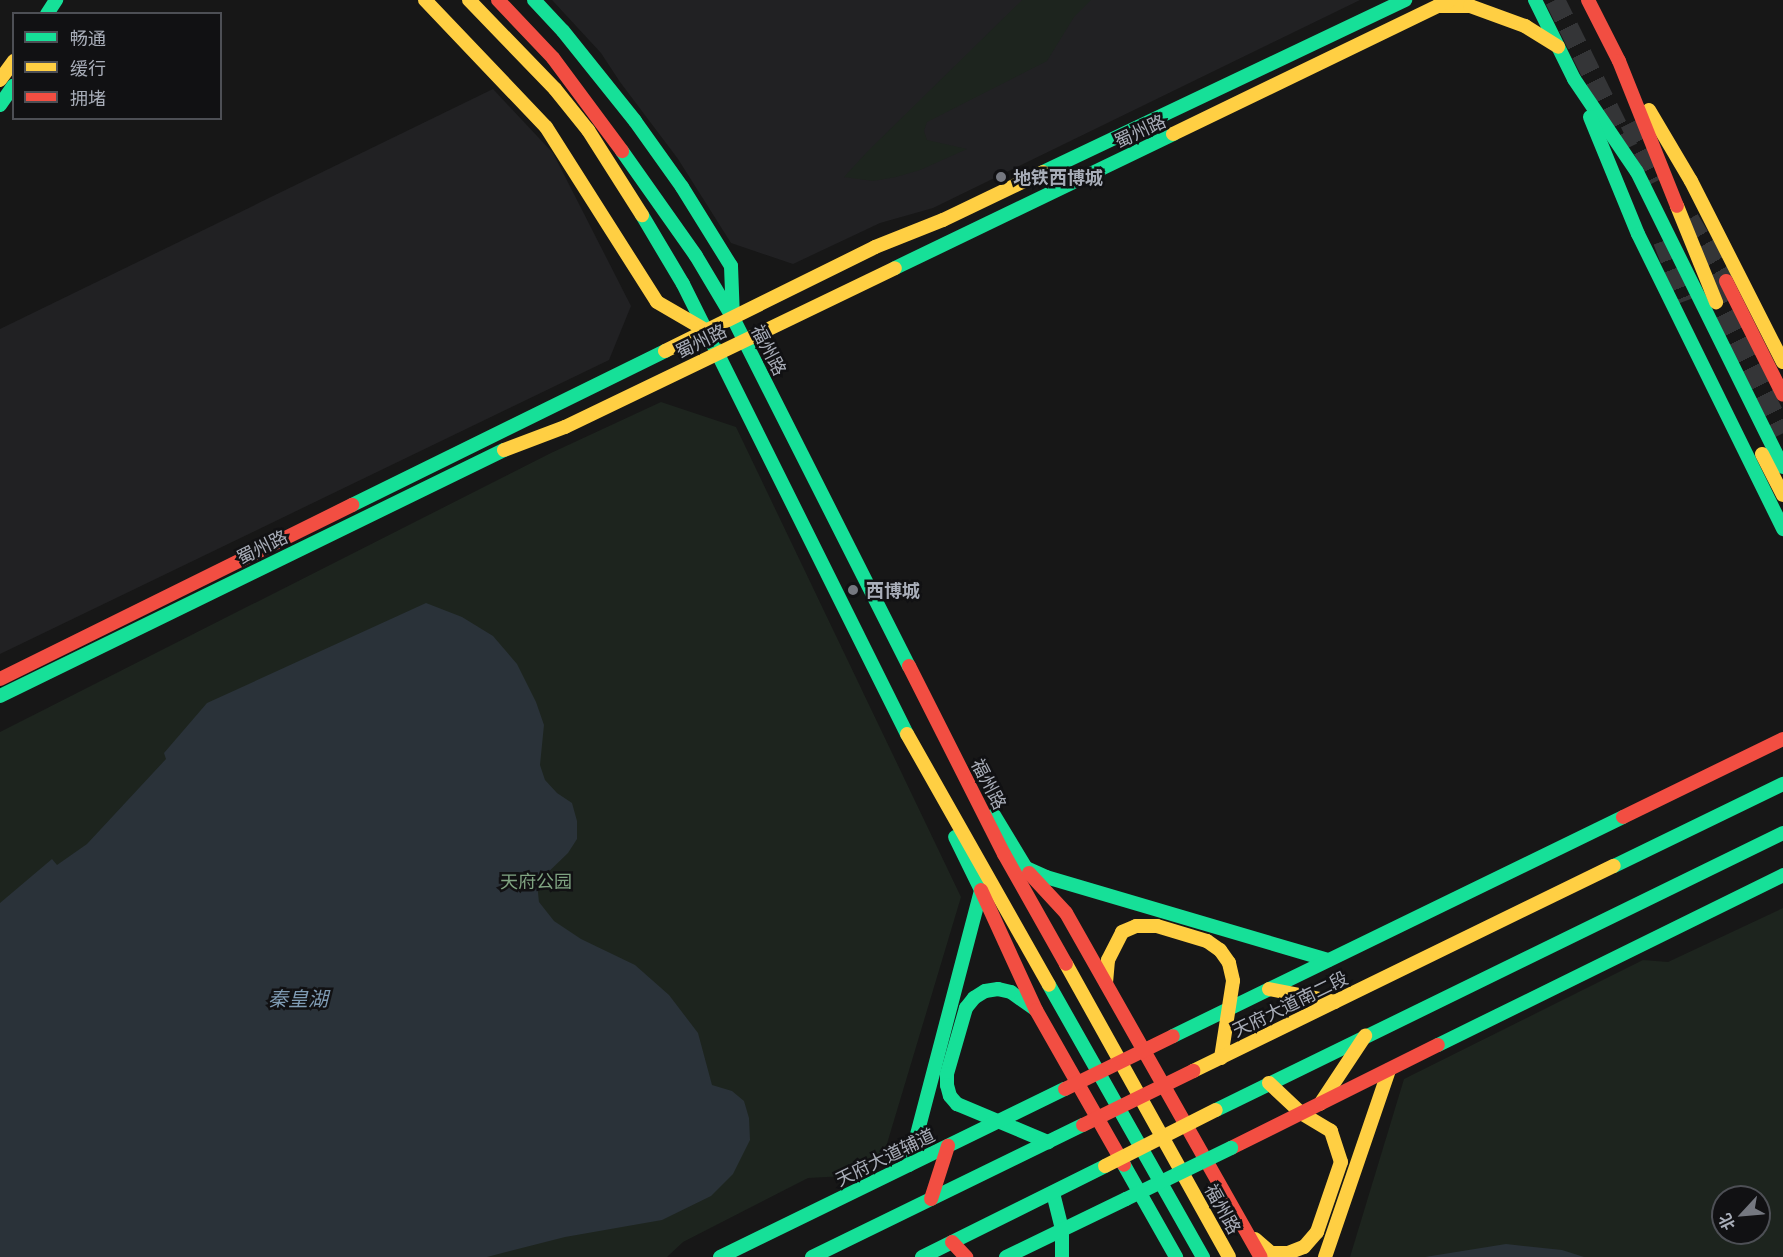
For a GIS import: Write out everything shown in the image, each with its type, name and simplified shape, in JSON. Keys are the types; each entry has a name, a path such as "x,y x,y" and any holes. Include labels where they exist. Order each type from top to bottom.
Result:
{"main road":[{"path":"425,0 546,127 657,302 707,331"},
{"path":"469,0 555,89 588,130 615,170 683,284 891,705 1036,1010 1176,1257"},
{"name":"福州路","path":"498,0 553,58 597,115 696,256 733,318 1004,854 1229,1257"},
{"name":"福州路","path":"534,0 563,31 628,112 682,187 731,266 733,318"},
{"name":"蜀州路","path":"0,679 875,247 943,220 1405,0"},
{"path":"1535,0 1574,79 1638,234 1783,529"},
{"path":"1588,0 1619,61 1691,181 1783,362"},
{"path":"1602,28 1605,0"},
{"path":"1444,3 1470,6 1525,26 1559,48"},
{"name":"蜀州路","path":"0,696 496,453 565,427 1444,3"},
{"path":"1619,61 1706,281 1783,439"},
{"path":"0,80 12,64"},
{"path":"1574,79 1637,172 1783,466"},
{"path":"0,105 12,88"},
{"path":"1726,281 1783,395"},
{"path":"1686,301 1783,495"},
{"path":"891,705 1203,1257"},
{"path":"930,706 1026,868 1066,913 1261,1257"},
{"name":"天府大道辅道","path":"720,1257 1783,739"},
{"name":"天府大道南二段","path":"812,1257 1783,784"},
{"path":"922,1257 1269,1083 1783,833"},
{"path":"1026,868 1046,877 1328,960"},
{"path":"1006,1257 1783,875"},
{"path":"909,1165 981,891"},
{"path":"1106,983 1108,960 1122,932 1136,926 1157,927 1207,941 1220,950 1229,963 1233,981 1221,1058"},
{"path":"1036,1010 1011,992 998,989 980,994 966,1008 946,1084 950,1096 957,1104 1048,1142"},
{"path":"1269,990 1335,1002"},
{"path":"1320,1104 1365,1036"},
{"path":"1325,1257 1389,1070"},
{"path":"1244,1229 1271,1253 1288,1253 1304,1246 1317,1232 1341,1162 1338,1146 1331,1131 1301,1113 1269,1083"},
{"path":"931,1199 948,1146"},
{"path":"1053,1193 1062,1229 1062,1257"},
{"path":"952,1242 966,1257"}],"shaded area":[{"path":"552,0 1360,0 933,208 880,223 793,264 731,243 678,159 601,53"},
{"path":"493,89 553,153 631,306 609,360 0,654 0,329"}],"green space":[{"path":"1022,0 1091,0 1074,17 1047,61 927,122 924,131 927,140 967,149 920,170 896,177 873,181 844,177 868,151"},
{"name":"天府公园","path":"661,402 736,427 961,897 883,1157 844,1176 808,1178 683,1242 667,1257 0,1257 0,732 551,453"},
{"path":"1783,908 1783,1257 1350,1257 1404,1079 1643,960 1668,962"}],"water":[{"name":"秦皇湖","path":"426,603 462,617 493,636 517,664 536,702 544,725 540,765 545,780 557,793 572,803 577,821 577,839 568,853 537,883 539,902 554,921 581,939 635,965 669,995 698,1033 712,1085 732,1091 744,1101 749,1118 750,1140 733,1174 711,1196 662,1220 565,1237 487,1257 0,1257 0,903 52,859 57,865 87,844 166,759 164,753 207,703"},
{"path":"1506,1244 1562,1250 1584,1257 1425,1257"}],"tunnel":[{"path":"1555,0 1628,148"},
{"path":"1630,123 1658,180"},
{"path":"1689,219 1726,281"},
{"path":"1663,241 1686,301"},
{"path":"1711,287 1783,433"}],"traffic: fast":[{"path":"48,12 56,0"},
{"path":"534,0 563,31 635,121 682,187 731,266 733,318"},
{"path":"1043,172 1405,0"},
{"path":"1535,0 1574,79 1637,172 1783,467"},
{"path":"0,105 12,88"},
{"path":"1590,117 1638,234 1783,529"},
{"path":"895,268 1173,134"},
{"path":"622,151 696,256 733,318 909,666"},
{"path":"642,215 683,284 907,734"},
{"path":"352,505 665,351"},
{"path":"0,696 504,450"},
{"path":"1614,866 1783,784"},
{"path":"994,815 1026,868 1046,877 1328,960"},
{"path":"1173,1036 1623,817"},
{"path":"1216,1110 1783,833"},
{"path":"909,1165 981,890 955,837"},
{"path":"1438,1045 1783,875"},
{"path":"1049,985 1203,1257"},
{"path":"1035,1009 1011,992 998,989 985,991 974,998 966,1008 947,1074 947,1085 950,1096 957,1104 1048,1142"},
{"path":"720,1257 1065,1089"},
{"path":"812,1257 1083,1125"},
{"path":"1126,1199 1231,1148"},
{"path":"1124,1165 1176,1257"},
{"path":"922,1257 1105,1166"},
{"path":"1053,1193 1062,1229 1062,1257"},
{"path":"1006,1257 1126,1199"}],"traffic: slow":[{"path":"425,0 546,127 657,302 707,331"},
{"path":"469,0 555,89 588,130 642,215"},
{"path":"1173,134 1450,0"},
{"path":"1438,6 1470,6 1525,26 1558,47"},
{"path":"0,80 12,64"},
{"path":"1649,110 1691,181 1783,362"},
{"path":"665,351 875,247 943,220 1043,172"},
{"path":"1677,206 1716,302"},
{"path":"504,450 565,427 895,268"},
{"path":"1762,454 1783,495"},
{"path":"907,734 1049,985"},
{"path":"1193,1071 1614,866"},
{"path":"1106,983 1108,960 1122,932 1136,926 1157,926 1207,941 1220,950 1229,963 1233,981 1221,1058"},
{"path":"1066,964 1229,1257"},
{"path":"1269,989 1335,1002"},
{"path":"1320,1104 1365,1036"},
{"path":"1325,1257 1389,1070"},
{"path":"1255,1239 1271,1253 1288,1253 1304,1247 1317,1232 1341,1162 1331,1131 1301,1113 1269,1083"},
{"path":"1105,1166 1216,1110"}],"traffic: jam":[{"path":"498,0 553,58 622,151"},
{"path":"1588,0 1619,61 1677,206"},
{"path":"1726,281 1783,395"},
{"path":"0,679 352,505"},
{"path":"909,666 1004,854 1066,964"},
{"path":"1623,817 1783,739"},
{"path":"1029,873 1066,913 1261,1257"},
{"path":"981,890 1036,1010 1124,1165"},
{"path":"1065,1089 1173,1036"},
{"path":"1231,1148 1438,1045"},
{"path":"1083,1125 1193,1071"},
{"path":"931,1199 948,1146"},
{"path":"952,1242 966,1257"}],"place":[{"name":"地铁西博城","path":"1001,177"},
{"name":"西博城","path":"853,590"}]}
